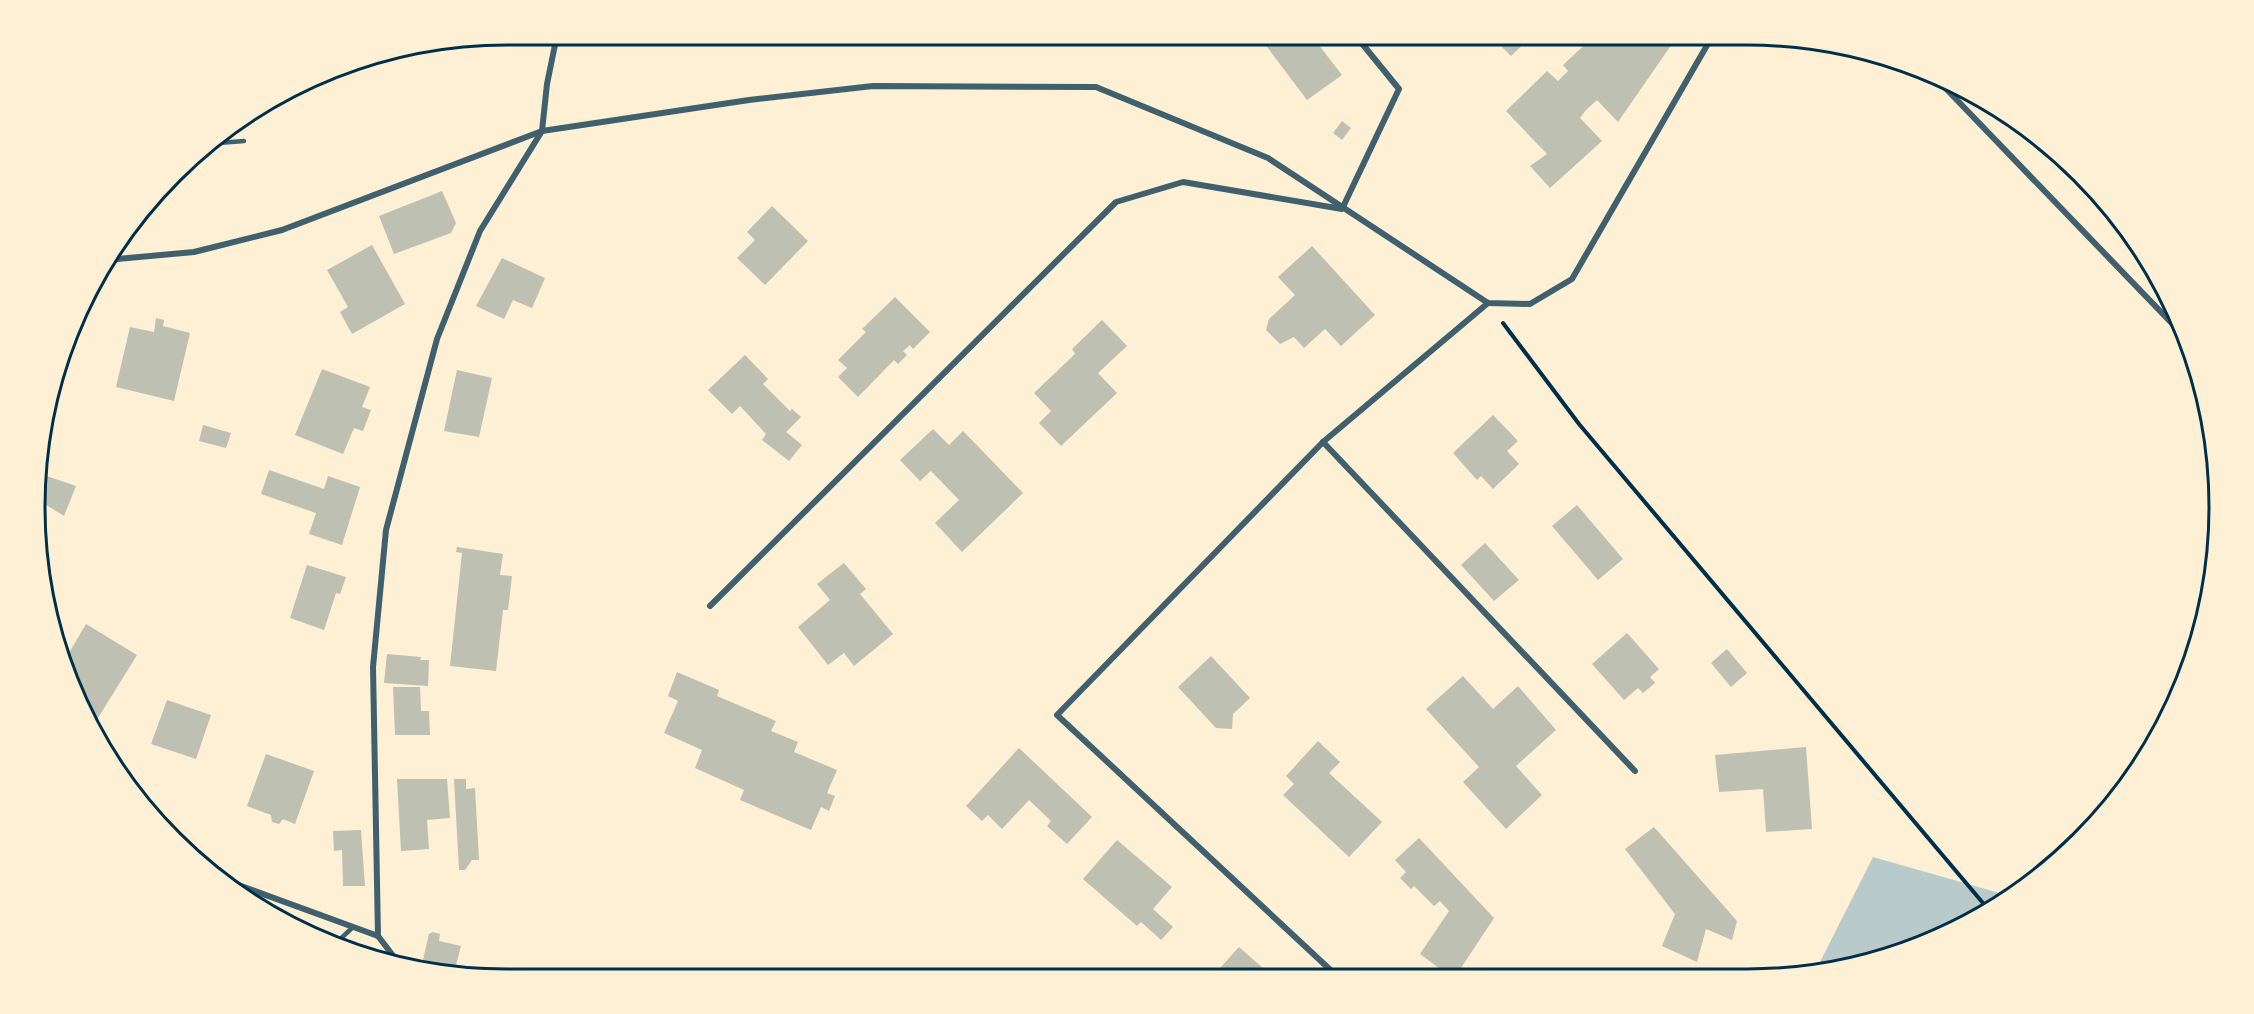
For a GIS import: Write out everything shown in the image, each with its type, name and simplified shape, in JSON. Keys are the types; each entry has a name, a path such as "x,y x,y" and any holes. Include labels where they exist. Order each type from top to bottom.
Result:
{"street":[{"path":"378,936 374,667 386,530 437,339 480,231 542,131 546,84 555,45"},
{"path":"1342,210 1399,89 1364,45"},
{"path":"117,259 194,252 282,230 542,131 749,100 873,86 1096,87 1268,158 1342,210 1488,303 1530,304 1572,279 1707,45"},
{"path":"1949,92 2170,321"},
{"path":"710,606 1116,202 1183,182 1342,210"},
{"path":"1329,969 1057,715 1323,442 1488,303"},
{"path":"1323,442 1635,771"},
{"path":"245,887 378,936 392,954"}],"lane":[{"path":"223,143 244,141"},
{"path":"341,938 353,927"}],"path":[{"path":"1488,303 1579,424 1983,904"}],"shaded area":[{"path":"1873,857 2000,893 1924,934 1867,953 1820,963"}],"building":[{"path":"1266,45 1319,45 1342,75 1307,100"},
{"path":"1500,45 1523,45 1511,56"},
{"path":"1584,45 1671,45 1618,122 1597,100 1586,110 1580,118 1602,141 1550,188 1530,166 1547,154 1506,111 1547,71 1558,81 1568,71 1563,65"},
{"path":"1342,121 1351,128 1342,140 1333,133"},
{"path":"442,191 456,223 451,233 394,254 379,216"},
{"path":"772,206 808,241 765,285 737,258 755,240 747,232"},
{"path":"372,245 405,304 352,334 340,312 348,307 327,270"},
{"path":"1312,246 1375,315 1341,346 1325,329 1304,348 1294,337 1280,344 1266,330 1269,319 1295,295 1278,277"},
{"path":"502,258 545,278 532,308 513,300 504,319 476,306"},
{"path":"895,297 930,332 913,349 910,345 903,351 907,355 898,364 894,360 858,397 838,377 847,368 838,360 866,332 862,329"},
{"path":"156,318 164,320 163,326 190,333 174,401 116,387 130,327 154,332"},
{"path":"1102,320 1127,346 1098,373 1117,393 1061,446 1039,423 1051,411 1034,393 1075,354 1072,349"},
{"path":"745,355 768,379 763,384 790,411 792,409 801,417 786,432 802,445 789,461 762,440 766,434 740,406 732,414 708,390"},
{"path":"322,369 370,387 362,407 371,410 363,431 354,428 343,454 295,435"},
{"path":"457,370 492,378 479,437 444,431"},
{"path":"1493,415 1518,441 1507,451 1519,464 1493,489 1481,476 1477,480 1453,453"},
{"path":"203,425 231,433 226,448 199,441"},
{"path":"933,429 949,445 963,431 1023,493 962,552 935,523 959,500 931,471 920,481 900,460"},
{"path":"269,470 324,489 328,476 360,487 342,545 309,534 316,513 261,494"},
{"path":"46,476 76,486 64,516 45,504"},
{"path":"1577,505 1623,559 1598,580 1552,526"},
{"path":"1485,543 1519,580 1494,601 1461,565"},
{"path":"457,547 503,554 500,575 512,576 508,610 503,610 496,671 450,666 462,553 456,552"},
{"path":"844,563 866,589 860,594 893,634 854,666 844,653 828,665 798,627 830,600 817,584"},
{"path":"307,565 346,577 340,594 336,593 324,630 290,618"},
{"path":"86,624 137,655 97,719 80,684 69,653"},
{"path":"1627,633 1659,669 1650,677 1655,683 1643,693 1638,688 1624,700 1592,664"},
{"path":"1727,649 1747,673 1731,687 1711,663"},
{"path":"387,654 421,657 420,660 429,660 428,686 384,683"},
{"path":"1211,656 1250,698 1233,714 1232,729 1216,728 1178,687"},
{"path":"677,672 719,690 717,696 776,721 771,731 798,742 794,752 837,770 827,793 835,796 829,811 821,807 811,830 740,800 744,790 695,768 702,750 664,733 678,701 668,696"},
{"path":"1463,676 1493,709 1518,686 1556,730 1516,766 1542,795 1506,829 1463,782 1479,767 1426,709"},
{"path":"393,687 420,687 421,711 429,711 430,735 395,735"},
{"path":"167,700 211,715 196,759 151,744"},
{"path":"1318,741 1340,762 1329,773 1382,822 1349,857 1283,795 1294,784 1286,776"},
{"path":"1806,747 1812,829 1766,832 1763,789 1719,792 1715,755"},
{"path":"1019,748 1092,817 1067,844 1047,826 1051,821 1029,800 1002,829 988,815 982,821 966,806"},
{"path":"266,754 314,771 295,824 283,819 279,824 272,822 271,815 247,806"},
{"path":"397,779 447,779 450,818 427,820 429,849 401,851"},
{"path":"454,779 466,779 466,789 475,788 479,860 472,860 465,870 459,870"},
{"path":"1654,827 1737,921 1732,940 1706,929 1697,962 1662,946 1675,914 1625,849"},
{"path":"361,830 365,886 343,886 342,850 334,851 333,831"},
{"path":"1419,838 1494,918 1460,969 1440,969 1420,954 1449,911 1440,901 1434,906 1414,886 1411,889 1400,878 1406,872 1395,860"},
{"path":"1117,840 1172,887 1153,909 1173,927 1161,940 1141,922 1137,926 1083,879"},
{"path":"433,932 440,934 439,941 461,946 456,966 423,960 429,934"},
{"path":"1239,947 1264,969 1219,969"}]}
